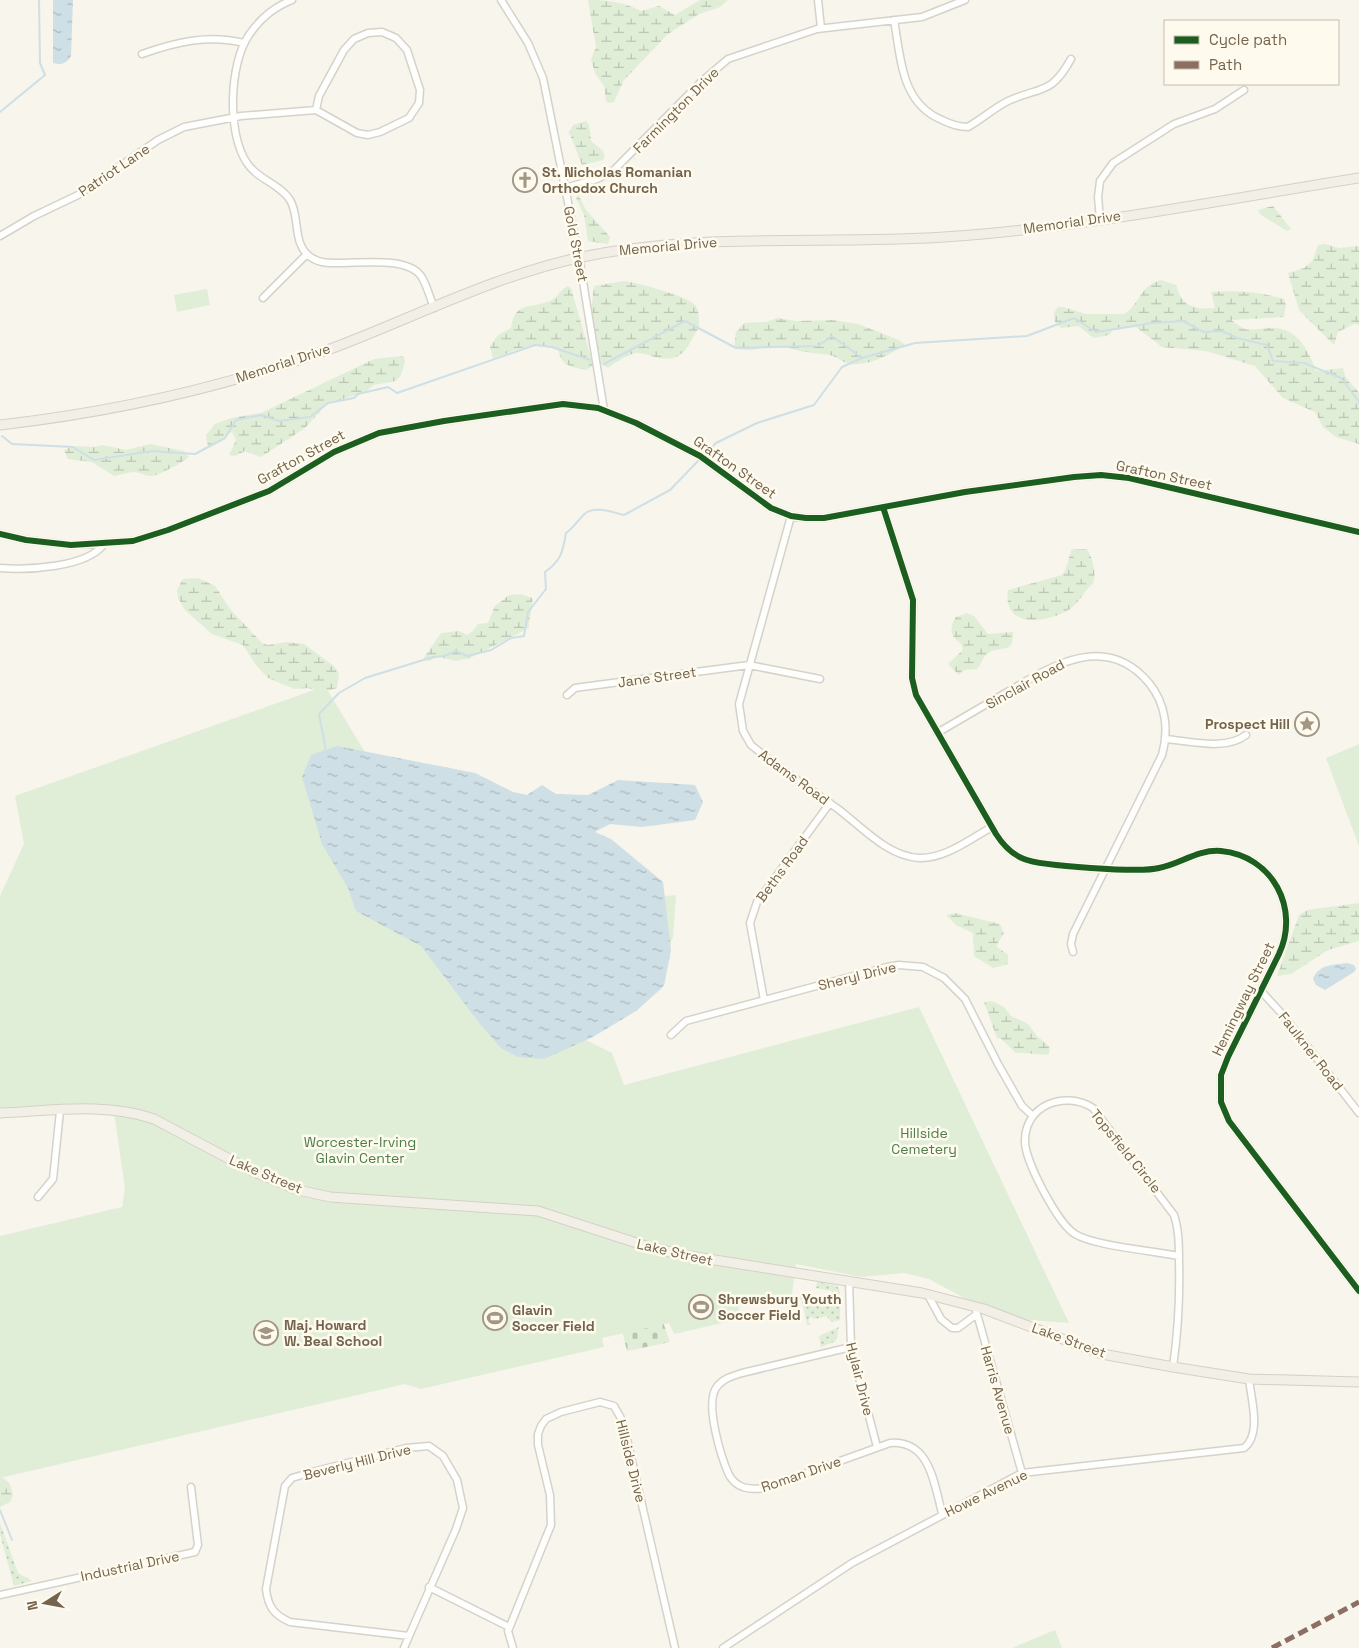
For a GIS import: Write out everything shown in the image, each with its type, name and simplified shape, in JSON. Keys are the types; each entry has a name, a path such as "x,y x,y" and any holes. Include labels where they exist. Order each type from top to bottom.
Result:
{"main road":[{"name":"Memorial Drive","path":"0,425 112,408 216,384 329,349 527,272 579,257 667,244 942,237 1100,219 1359,178"},
{"name":"Lake Street","path":"0,1113 110,1109 154,1119 281,1184 330,1198 538,1211 642,1245 690,1256 928,1295 1102,1354 1249,1380 1359,1382"}],"street":[{"path":"292,0 267,14 244,43 234,90 232,117 238,145 247,164 290,200 298,240 307,254 324,262 407,266 421,277 434,308"},
{"name":"Gold Street","path":"501,0 528,43 543,78 579,257 604,410"},
{"path":"818,0 821,28"},
{"name":"Farmington Drive","path":"565,188 606,176 614,171 725,61 821,28 933,14 965,0"},
{"path":"894,20 902,65 912,98 927,114 962,127 968,126 1007,102 1052,85 1062,75 1072,59"},
{"path":"382,32 396,38 407,50 420,90 419,103 409,118 376,134 362,135 316,110 322,90 344,50 354,39 368,33 382,32"},
{"path":"142,54 191,40 227,39 244,43"},
{"path":"1100,219 1098,197 1100,181 1113,163 1174,124 1215,109 1244,90"},
{"name":"Patriot Lane","path":"0,236 33,216 86,190 167,134 184,127 232,117 316,110"},
{"path":"262,298 307,254"},
{"name":"Grafton Street","path":"0,534 51,544 128,542 156,534 249,499 283,484 349,444 379,434 442,421 572,404 604,410 685,448 771,508 791,516 824,518 965,492 1101,475 1129,478 1359,532"},
{"name":"Hemingway Street","path":"883,507 913,600 914,687 937,733 992,827 1010,851 1030,861 1106,868 1158,869 1195,855 1215,851 1236,854 1260,867 1277,885 1284,900 1288,918 1283,945 1224,1067 1220,1090 1222,1102 1229,1121 1359,1291"},
{"name":"Adams Road","path":"791,516 739,704 744,731 751,745 894,851 919,858 947,852 992,827"},
{"name":"Grafton Street","path":"0,568 31,569 54,566 94,555 104,544"},
{"name":"Sinclair Road","path":"937,733 1050,667 1076,658 1093,656 1109,658 1124,664 1150,684 1164,714 1165,739 1159,762 1073,934 1071,940 1073,952"},
{"name":"Jane Street","path":"567,695 575,688 749,664 820,679"},
{"path":"1165,739 1226,744 1239,740 1246,735"},
{"name":"Beths Road","path":"764,1000 750,923 757,902 830,803"},
{"name":"Sheryl Drive","path":"670,1035 686,1021 764,1000 898,965 923,967 934,971 965,999 974,1011 998,1064 1022,1106 1033,1116"},
{"name":"Faulkner Road","path":"1261,991 1283,1014 1359,1113"},
{"name":"Topsfield Circle","path":"1033,1116 1044,1106 1065,1099 1080,1101 1099,1113 1170,1206 1177,1223 1179,1256 1180,1314 1173,1367"},
{"path":"38,1197 53,1179 60,1110"},
{"path":"1033,1116 1025,1136 1026,1152 1059,1216 1069,1230 1090,1240 1179,1256"},
{"name":"Hylair Drive","path":"849,1281 851,1347 877,1447"},
{"path":"928,1295 941,1319 952,1328 958,1328 976,1310"},
{"name":"Harris Avenue","path":"976,1310 1022,1473"},
{"name":"Roman Drive","path":"851,1347 742,1373 726,1379 718,1385 712,1395 712,1406 730,1478 737,1485 758,1489 877,1447 900,1443 911,1446 921,1453 928,1464 942,1513"},
{"name":"Howe Avenue","path":"723,1648 852,1562 942,1513 1022,1473 1244,1448 1251,1441 1253,1432 1249,1380"},
{"name":"Hillside Drive","path":"509,1627 551,1525 550,1495 538,1445 538,1434 541,1426 553,1414 600,1402 608,1403 614,1406 623,1422 675,1648"},
{"name":"Beverly Hill Drive","path":"404,1648 409,1636 429,1587 456,1529 463,1508 456,1480 444,1456 429,1446 406,1448 292,1478 285,1486 266,1589 267,1602 276,1616 290,1622 409,1636"},
{"name":"Industrial Drive","path":"0,1595 195,1552 198,1545 191,1487"},
{"path":"429,1587 509,1627 509,1638 513,1648"}],"green space":[{"path":"588,0 615,2 641,11 659,6 675,15 700,0 728,0 720,7 699,14 668,34 624,80 614,102 609,103 606,101 604,86 595,73 591,59 596,47"},
{"path":"586,121 589,124 591,141 603,151 605,156 603,160 582,165 569,132 573,125"},
{"path":"578,194 586,210 610,237 608,244 588,241 584,215 576,198"},
{"path":"1273,206 1291,229 1287,231 1261,215 1258,210"},
{"path":"1325,244 1339,248 1359,246 1359,325 1354,324 1338,332 1334,345 1299,310 1288,273 1304,268 1313,260 1318,245"},
{"path":"1161,280 1176,285 1185,302 1201,308 1215,308 1211,292 1248,292 1284,299 1286,305 1284,317 1231,320 1244,329 1276,328 1291,333 1302,343 1316,371 1343,368 1345,376 1359,393 1359,444 1336,437 1323,427 1315,412 1283,398 1255,366 1206,351 1162,347 1136,327 1113,330 1109,335 1094,338 1078,326 1061,328 1055,322 1054,313 1058,307 1086,314 1124,314 1133,306 1143,291 1153,283"},
{"path":"624,281 673,294 691,301 695,305 698,313 699,328 682,353 667,359 636,353 625,357 608,368 601,364 591,312 594,286"},
{"path":"568,286 571,288 593,365 587,370 572,367 562,360 558,350 540,346 517,349 493,359 490,346 498,335 511,328 513,319 520,309 553,300"},
{"path":"207,289 210,305 177,312 174,295"},
{"path":"777,318 796,321 833,320 858,324 899,340 905,345 876,360 854,364 830,355 776,346 753,350 734,347 736,332 744,323 766,322"},
{"path":"404,357 405,362 400,377 395,381 374,385 365,392 327,404 305,428 261,457 245,451 235,456 229,455 236,440 232,432 208,447 206,435 215,424 231,418 261,413 374,359"},
{"path":"150,444 184,451 189,457 170,469 153,476 129,472 114,476 92,462 68,459 64,450 74,446 95,447 102,445 126,450"},
{"path":"1072,549 1087,549 1094,570 1093,583 1080,599 1070,609 1050,618 1028,620 1012,612 1008,603 1008,590 1062,575 1066,570"},
{"path":"198,578 215,586 230,609 262,643 268,645 286,642 304,644 334,666 339,673 337,688 322,692 308,688 294,689 268,678 255,664 243,645 212,634 185,610 178,598 177,590 183,579"},
{"path":"521,594 532,598 529,628 470,658 456,661 438,657 429,661 423,659 441,633 459,631 467,635 478,624 488,623 495,606 509,595"},
{"path":"967,613 974,616 988,634 1013,632 1013,640 1008,647 986,655 977,669 965,670 959,675 948,664 963,650 951,629 956,617"},
{"name":"Worcester-Irving Glavin Center","path":"325,686 464,916 676,895 673,937 663,964 564,1029 612,1053 624,1085 919,1007 1069,1323 1029,1320 966,1299 929,1279 904,1273 861,1277 796,1264 792,1294 739,1306 740,1319 674,1334 669,1323 602,1338 604,1347 421,1389 405,1384 0,1478 0,1236 122,1207 125,1188 114,1113 0,1111 0,896 24,844 15,796"},
{"path":"1359,744 1359,846 1326,758"},
{"path":"1359,903 1359,941 1328,950 1291,974 1277,976 1299,915 1307,910"},
{"path":"955,913 1000,924 1004,933 996,946 1008,955 1008,964 993,968 974,956 973,933 956,925 946,915"},
{"path":"992,1001 1004,1007 1011,1016 1028,1024 1037,1036 1050,1047 1049,1054 1016,1053 1001,1039 997,1038 984,1002"},
{"path":"817,1281 837,1286 840,1291 840,1303 831,1302 832,1291 816,1288"},
{"path":"652,1291 670,1342 627,1351 614,1297"},
{"path":"795,1295 803,1295 813,1300 813,1304 840,1305 840,1320 831,1322 827,1316 815,1319 811,1317 808,1320 811,1325 807,1325 802,1300 797,1299"},
{"path":"839,1327 836,1341 821,1347 819,1336"},
{"path":"0,1475 10,1484 13,1495 10,1502 0,1507"},
{"path":"0,1523 18,1573 32,1581 14,1586 0,1534"},
{"path":"1055,1630 1062,1648 1012,1648"}],"water":[{"path":"53,0 73,0 71,56 61,64 53,63"},
{"path":"337,746 475,773 513,792 527,795 542,785 556,794 588,795 618,780 695,785 703,802 695,820 642,827 610,824 595,832 611,839 663,882 671,950 664,986 636,1011 593,1037 544,1059 518,1057 501,1048 480,1024 421,946 356,911 348,888 322,844 302,777 311,755"},
{"path":"1347,963 1354,965 1356,969 1354,972 1325,990 1316,985 1313,979 1319,970 1327,966"}],"waterway":[{"path":"0,112 45,75 40,63 39,0"},
{"path":"604,364 685,321 736,348 818,346 832,336 862,358 915,343 1027,336 1074,318 1096,332 1152,323 1183,321 1204,332 1222,331 1237,338 1267,345 1273,361 1304,363 1341,378 1359,402"},
{"path":"2,436 12,444 73,447 94,460 152,451 195,454 225,438 236,420 261,415 279,421 310,417 328,403 354,398 358,394 388,387 397,393 535,345 552,347 590,360"},
{"path":"707,452 716,443 757,423 814,405 842,367 862,358"},
{"path":"326,751 319,714 339,693 365,678 433,657 444,656 456,651 467,656 491,650 511,638 524,636 528,612 546,589 545,572 558,560 566,533 584,514 591,510 606,510 624,515 670,490 698,461"},
{"path":"0,1510 12,1540"}],"marked path":[{"path":"1272,1648 1359,1602"}],"cycle path":[{"path":"0,534 26,540 71,545 133,541 168,530 269,491 334,452 379,433 444,421 563,404 598,408 636,423 700,456 771,508 791,516 824,518 965,492 1101,475 1129,478 1359,532"},
{"path":"883,507 913,600 912,678 916,695 996,834 1008,849 1015,855 1034,862 1132,870 1159,868 1197,854 1221,851 1239,855 1255,863 1268,874 1277,888 1284,903 1285,937 1279,954 1221,1075 1221,1102 1229,1121 1359,1291"}],"place":[{"name":"St. Nicholas Romanian Orthodox Church","path":"525,180"},
{"name":"Prospect Hill","path":"1307,724"},
{"name":"Shrewsbury Youth Soccer Field","path":"701,1307"},
{"name":"Glavin Soccer Field","path":"495,1318"},
{"name":"Maj. Howard W. Beal School","path":"266,1333"}],"park label":[{"name":"Hillside Cemetery","path":"924,1142"}]}
